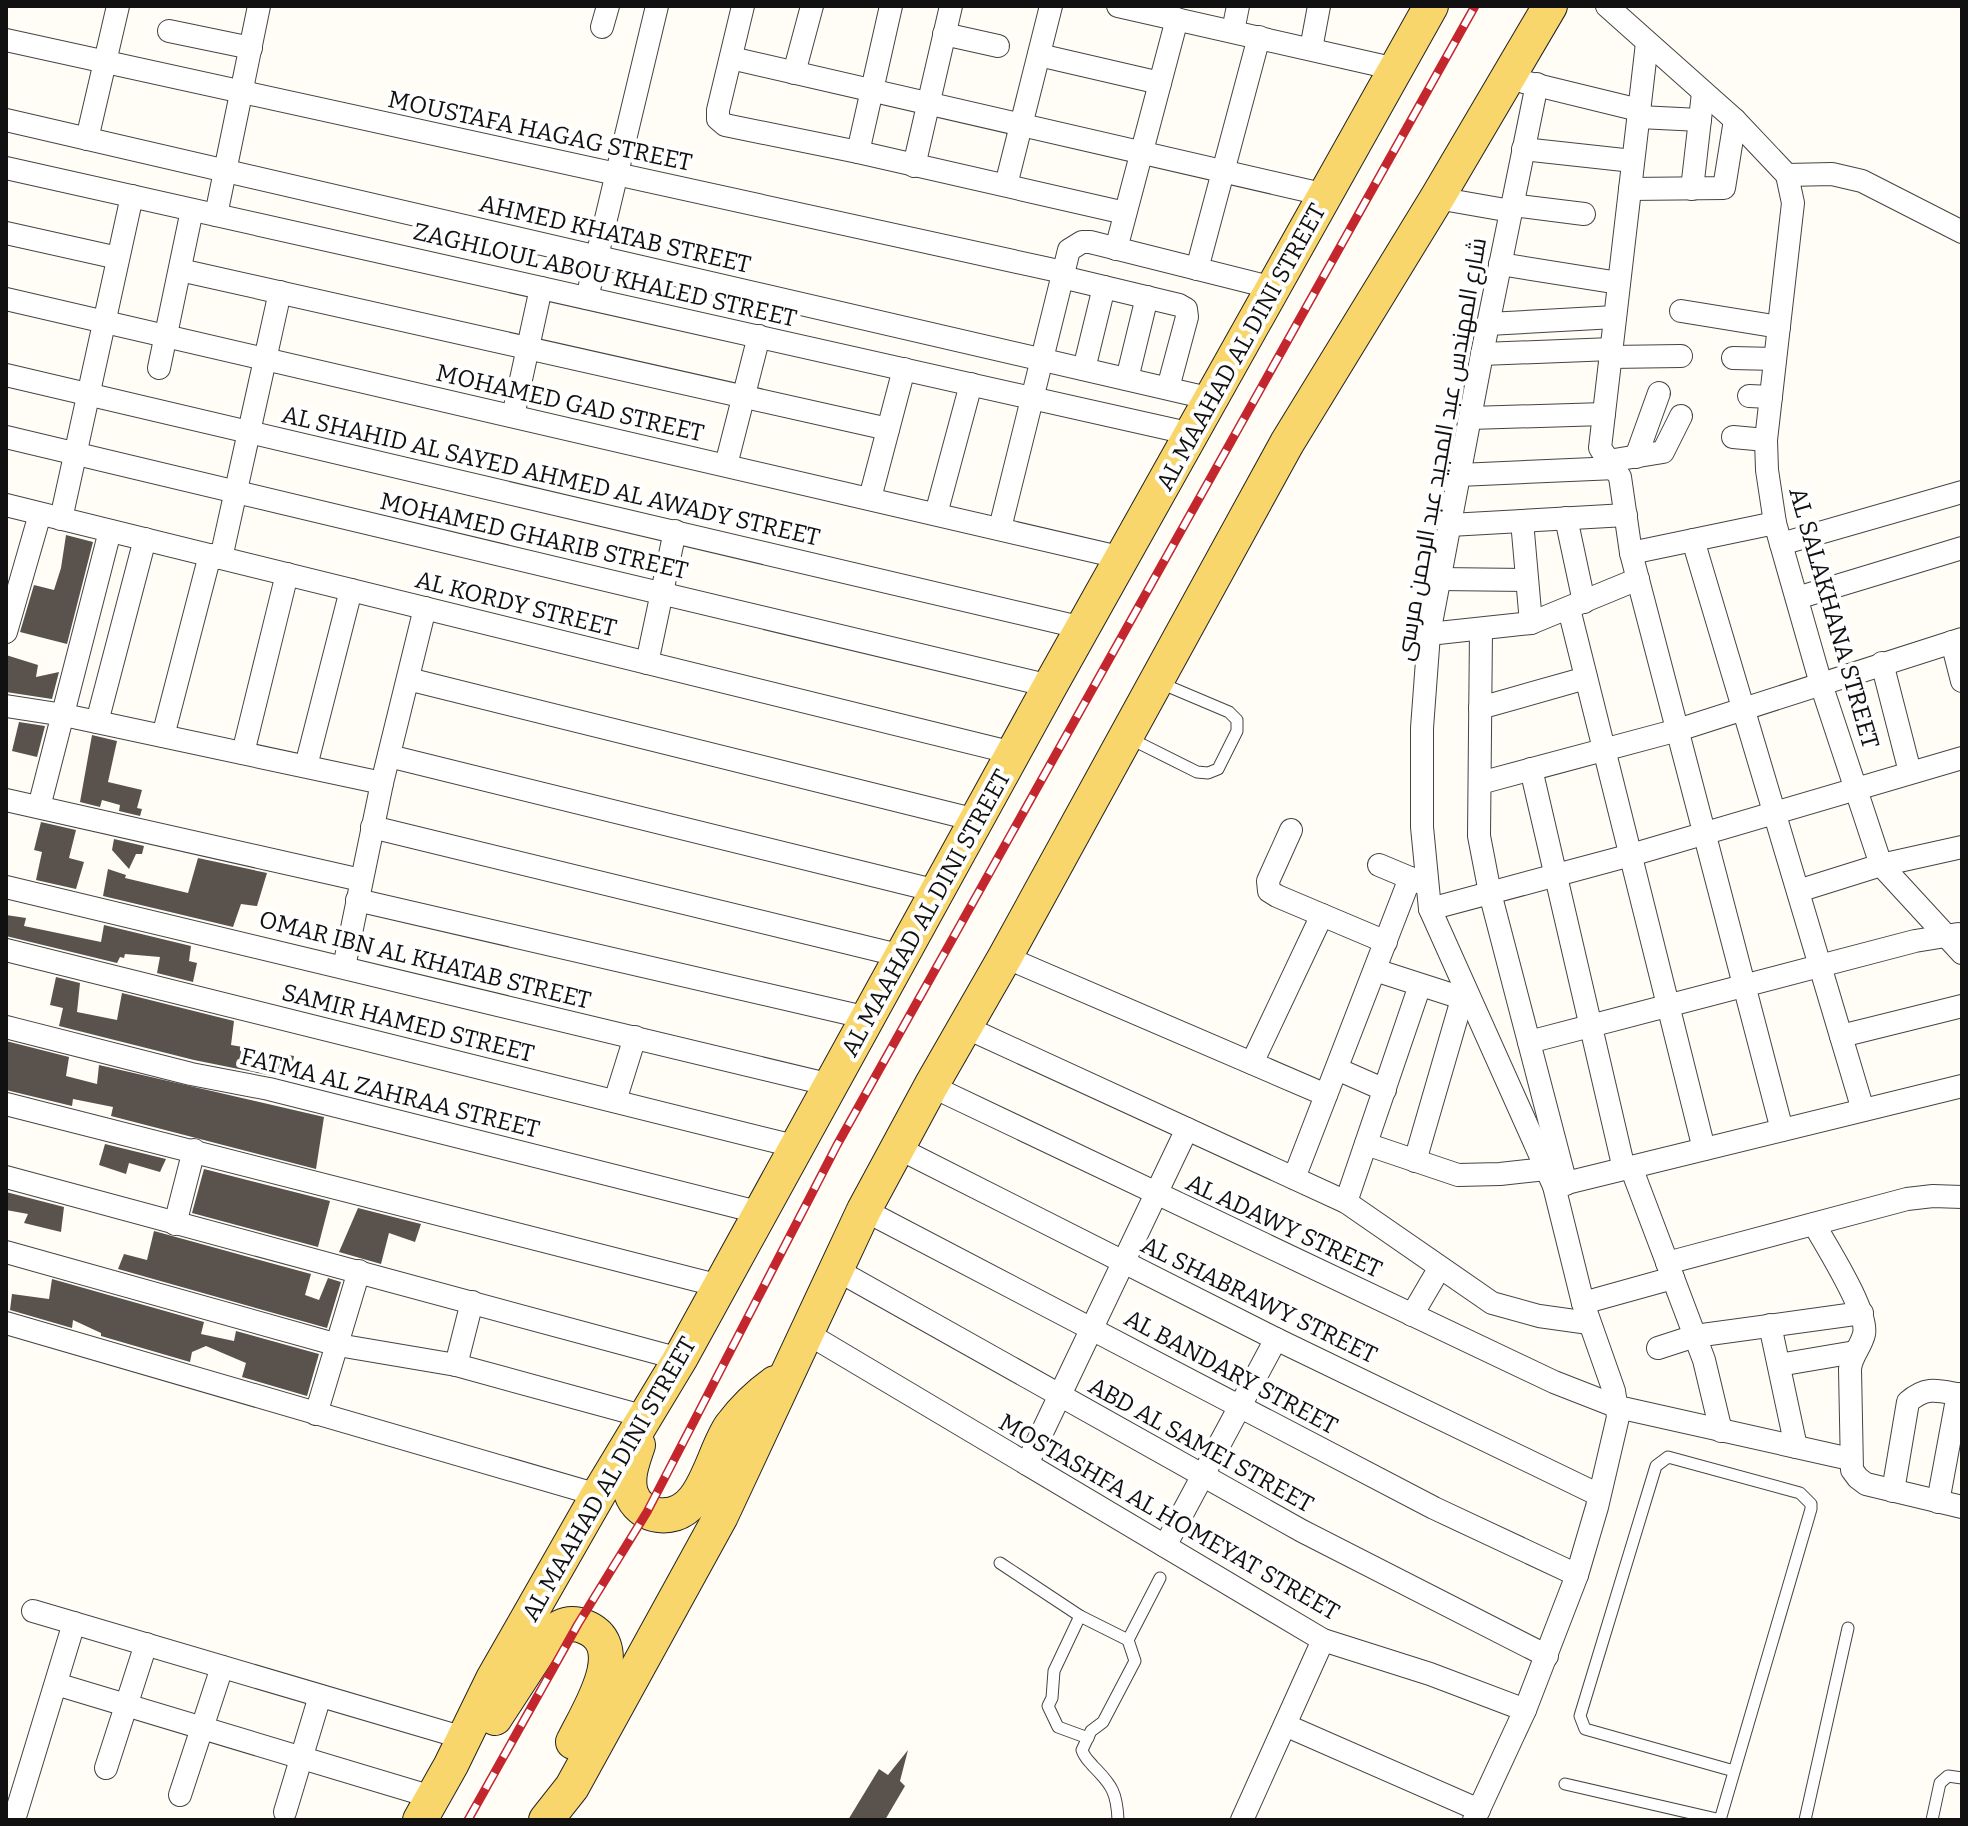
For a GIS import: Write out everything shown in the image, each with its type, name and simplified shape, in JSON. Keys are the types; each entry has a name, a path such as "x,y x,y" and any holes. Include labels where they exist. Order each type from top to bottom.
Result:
{"main road":[{"name":"AL MAAHAD AL DINI STREET","path":"426,1808 458,1752 493,1679 762,1213 1050,686 1431,6"},
{"path":"546,1820 572,1787 721,1516 864,1210 1155,681 1287,443 1437,198 1522,81 1550,6"},
{"path":"646,1417 629,1476 631,1491 637,1504 647,1512 675,1513 692,1502 699,1492 729,1429 745,1409 785,1376"},
{"path":"458,1752 476,1741 498,1714 555,1630 578,1624 600,1637 606,1648 605,1673 571,1747 531,1820"}],"street":[{"path":"87,139 118,6"},
{"path":"216,215 259,6"},
{"path":"587,298 657,6"},
{"path":"743,6 718,110 721,122 1125,213"},
{"path":"794,73 812,6"},
{"path":"858,152 891,6"},
{"path":"914,166 951,6"},
{"path":"1006,185 1051,6"},
{"path":"1233,31 1238,6"},
{"path":"1311,49 1319,6"},
{"path":"1607,6 1735,120 1787,175 1832,174 1862,181 1962,232"},
{"path":"1127,7 1396,69"},
{"path":"1116,249 1177,19"},
{"path":"169,31 251,48"},
{"path":"944,34 998,46"},
{"path":"1197,269 1259,37"},
{"name":"MOUSTAFA HAGAG STREET","path":"6,40 1063,275 1183,307 1187,313 1168,388"},
{"path":"1647,43 1600,448 1612,465 1626,515 1631,553 1782,1130"},
{"path":"1039,55 1160,83"},
{"path":"731,58 1326,195"},
{"path":"1522,81 1639,113 1700,120"},
{"name":"شارع المهندس عبد المجيد عبد الرحمن مرسى","path":"1476,1815 1525,1710 1577,1575 1616,1430 1618,1407 1586,1313 1555,1179 1464,994 1419,882 1422,728 1429,634 1523,149 1522,81"},
{"path":"1692,189 1703,93"},
{"name":"AHMED KHATAB STREET","path":"6,120 1212,399"},
{"path":"1630,189 1719,190 1727,183 1735,120"},
{"path":"1523,149 1633,161"},
{"name":"ZAGHLOUL ABOU KHALED STREET","path":"6,168 1192,434"},
{"name":"AL SALAKHANA STREET","path":"1787,175 1793,203 1779,327 1775,359 1760,396 1767,470 1778,534 1821,684 1881,865 1957,940"},
{"path":"6,632 76,453 132,196"},
{"path":"1437,198 1584,214"},
{"path":"159,368 192,210"},
{"path":"6,233 118,258"},
{"path":"1000,528 1069,250 1075,245 1090,242 1274,288"},
{"path":"1500,264 1619,283"},
{"path":"180,270 888,429"},
{"path":"1084,369 1104,287"},
{"path":"513,416 541,288"},
{"path":"163,736 236,492 280,292"},
{"path":"1127,379 1147,297"},
{"name":"MOHAMED GAD STREET","path":"6,299 1123,558"},
{"path":"1681,311 1779,327"},
{"path":"1488,324 1615,317"},
{"path":"726,465 759,336"},
{"path":"1482,354 1681,356"},
{"path":"1733,358 1775,359"},
{"path":"870,498 904,369"},
{"name":"AL SHAHID AL SAYED AHMED AL AWADY STREET","path":"6,375 1083,628"},
{"path":"936,514 971,384"},
{"path":"1636,457 1659,393"},
{"path":"1470,418 1604,414"},
{"path":"1459,475 1612,465 1663,452 1681,416"},
{"name":"MOHAMED GHARIB STREET","path":"6,437 1050,686"},
{"path":"1733,437 1766,440"},
{"path":"1631,553 1693,540 1778,534 1962,492"},
{"name":"AL KORDY STREET","path":"6,505 1013,753"},
{"path":"1450,525 1626,515"},
{"path":"1566,518 1586,678 1704,1149"},
{"path":"1522,521 1531,623"},
{"path":"39,807 110,531"},
{"path":"647,663 675,531"},
{"path":"97,722 145,539"},
{"path":"1693,540 1863,1110"},
{"path":"1797,598 1962,548"},
{"path":"243,753 287,574"},
{"path":"1439,579 1527,580"},
{"path":"1429,634 1531,623 1638,579"},
{"path":"306,766 351,590"},
{"path":"344,967 372,827 425,608"},
{"path":"1481,630 1479,836 1490,893 1529,1042 1555,1179"},
{"path":"1480,783 1678,730 1957,640 1962,681"},
{"path":"1882,663 1910,772"},
{"path":"1480,708 1586,678"},
{"path":"408,679 976,820"},
{"path":"6,706 64,715 382,783"},
{"path":"389,756 937,891"},
{"path":"1430,909 1631,855 1962,758"},
{"path":"1531,769 1627,1168 1704,1360 1721,1431"},
{"path":"6,800 868,1018"},
{"path":"372,827 902,956"},
{"path":"1291,830 1268,881 1269,891 1386,942"},
{"path":"1798,891 1881,865 1962,847"},
{"path":"1294,1178 1386,942 1419,882 1379,865"},
{"name":"OMAR IBN AL KHATAB STREET","path":"6,887 831,1085"},
{"path":"1252,1063 1322,915"},
{"path":"1529,1042 1915,941 1957,940"},
{"name":"SAMIR HAMED STREET","path":"6,950 798,1147"},
{"path":"1005,957 1326,1095"},
{"path":"1375,970 1420,985 1464,994 1415,1161"},
{"path":"1346,1202 1420,985"},
{"path":"1841,1036 1962,1006"},
{"name":"FATMA AL ZAHRAA STREET","path":"6,1027 191,1074 269,1089 762,1213"},
{"path":"965,1027 1346,1202 1492,1303 1539,1316 1586,1313 1670,1271 1814,1224 1907,1199 1962,1197"},
{"path":"615,1101 635,1037"},
{"path":"1337,1069 1385,1090"},
{"name":"AL ADAWY STREET","path":"931,1086 1554,1382 1618,1407 1850,1459"},
{"path":"1366,1144 1458,1175 1500,1174 1555,1179 1627,1168 1962,1086"},
{"path":"6,1104 720,1286"},
{"path":"1027,1464 1187,1129"},
{"name":"AL SHABRAWY STREET","path":"898,1148 1276,1339 1599,1495"},
{"path":"175,1224 194,1150"},
{"path":"6,1177 680,1359"},
{"name":"AL BANDARY STREET","path":"864,1210 1434,1508 1577,1575"},
{"path":"1814,1224 1862,1313 1864,1333 1850,1369 1852,1470 1866,1484 1962,1507"},
{"path":"6,1252 338,1345 456,1365 646,1417"},
{"name":"ABD AL SAMEI STREET","path":"835,1269 1302,1531 1547,1656"},
{"path":"1412,1315 1439,1269"},
{"path":"316,1414 359,1271"},
{"path":"456,1365 472,1302"},
{"path":"1658,1348 1695,1336 1862,1313"},
{"path":"6,1323 598,1495"},
{"path":"1770,1325 1796,1447"},
{"name":"MOSTASHFA AL HOMEYAT STREET","path":"805,1332 1323,1640 1430,1674 1525,1710"},
{"path":"1165,1546 1276,1339"},
{"path":"1779,1365 1855,1352"},
{"path":"1893,1491 1908,1402 1919,1392 1933,1390 1960,1394 1938,1502"},
{"path":"33,1611 320,1696 458,1752"},
{"path":"14,1820 74,1623"},
{"path":"1242,1820 1323,1640"},
{"path":"106,1768 146,1644"},
{"path":"180,1795 222,1667"},
{"path":"56,1684 301,1758 426,1808"},
{"path":"285,1812 320,1696"},
{"path":"1285,1725 1476,1815"}],"lane":[{"path":"1125,736 1197,772 1208,773 1218,769 1237,731 1237,720 1229,712 1155,681"},
{"path":"1565,1784 1720,1820 1811,1504 1800,1493 1668,1457 1656,1466 1580,1716 1585,1729 1734,1771"},
{"path":"1000,1563 1080,1616 1128,1640 1135,1661 1103,1722 1095,1726 1088,1738 1082,1754 1111,1786 1117,1799 1118,1820"},
{"path":"1128,1640 1160,1578"},
{"path":"1080,1616 1054,1671 1052,1698 1048,1706 1058,1727 1088,1738"},
{"path":"1805,1820 1848,1628"},
{"path":"1932,1820 1940,1783 1948,1776 1962,1778"}],"building":[{"path":"66,535 93,542 67,644 20,632 34,585 54,590"},
{"path":"6,655 38,665 36,677 59,672 52,699 6,692"},
{"path":"19,722 45,726 37,757 12,751"},
{"path":"92,735 117,741 108,782 142,790 137,808 142,809 140,816 119,811 120,805 102,800 100,807 80,802"},
{"path":"41,822 76,830 69,858 84,862 76,889 36,880 42,852 34,850"},
{"path":"114,839 144,846 142,854 136,854 129,869 112,850"},
{"path":"198,858 267,873 257,906 241,904 233,927 103,896 108,869 126,875 125,878 188,893"},
{"path":"6,915 26,918 24,926 101,942 104,925 191,946 189,961 197,963 193,982 157,973 160,957 125,954 117,963 6,936"},
{"path":"56,977 80,983 77,1012 117,1020 122,993 234,1021 231,1045 294,1056 291,1074 279,1071 278,1077 194,1060 59,1026 63,1008 50,1005"},
{"path":"6,1041 69,1057 66,1076 97,1084 99,1065 324,1117 316,1169 111,1116 113,1107 73,1099 72,1106 6,1090"},
{"path":"105,1144 166,1159 160,1172 129,1163 126,1174 99,1165"},
{"path":"204,1169 330,1201 318,1247 192,1213"},
{"path":"6,1192 64,1207 61,1232 24,1223 28,1214 6,1210"},
{"path":"358,1208 421,1224 415,1242 389,1233 381,1264 339,1252"},
{"path":"154,1231 311,1274 305,1295 319,1300 328,1278 341,1282 327,1328 118,1269 124,1254 147,1260"},
{"path":"52,1279 204,1322 201,1334 234,1341 236,1331 319,1354 307,1396 242,1377 246,1363 206,1346 192,1352 190,1362 101,1336 101,1333 73,1320 72,1328 10,1310 12,1294 49,1299"},
{"path":"908,1750 900,1781 905,1786 885,1820 848,1820 879,1769 888,1775"}],"railway":[{"path":"468,1820 578,1624 647,1512 837,1145 1475,6"}]}
